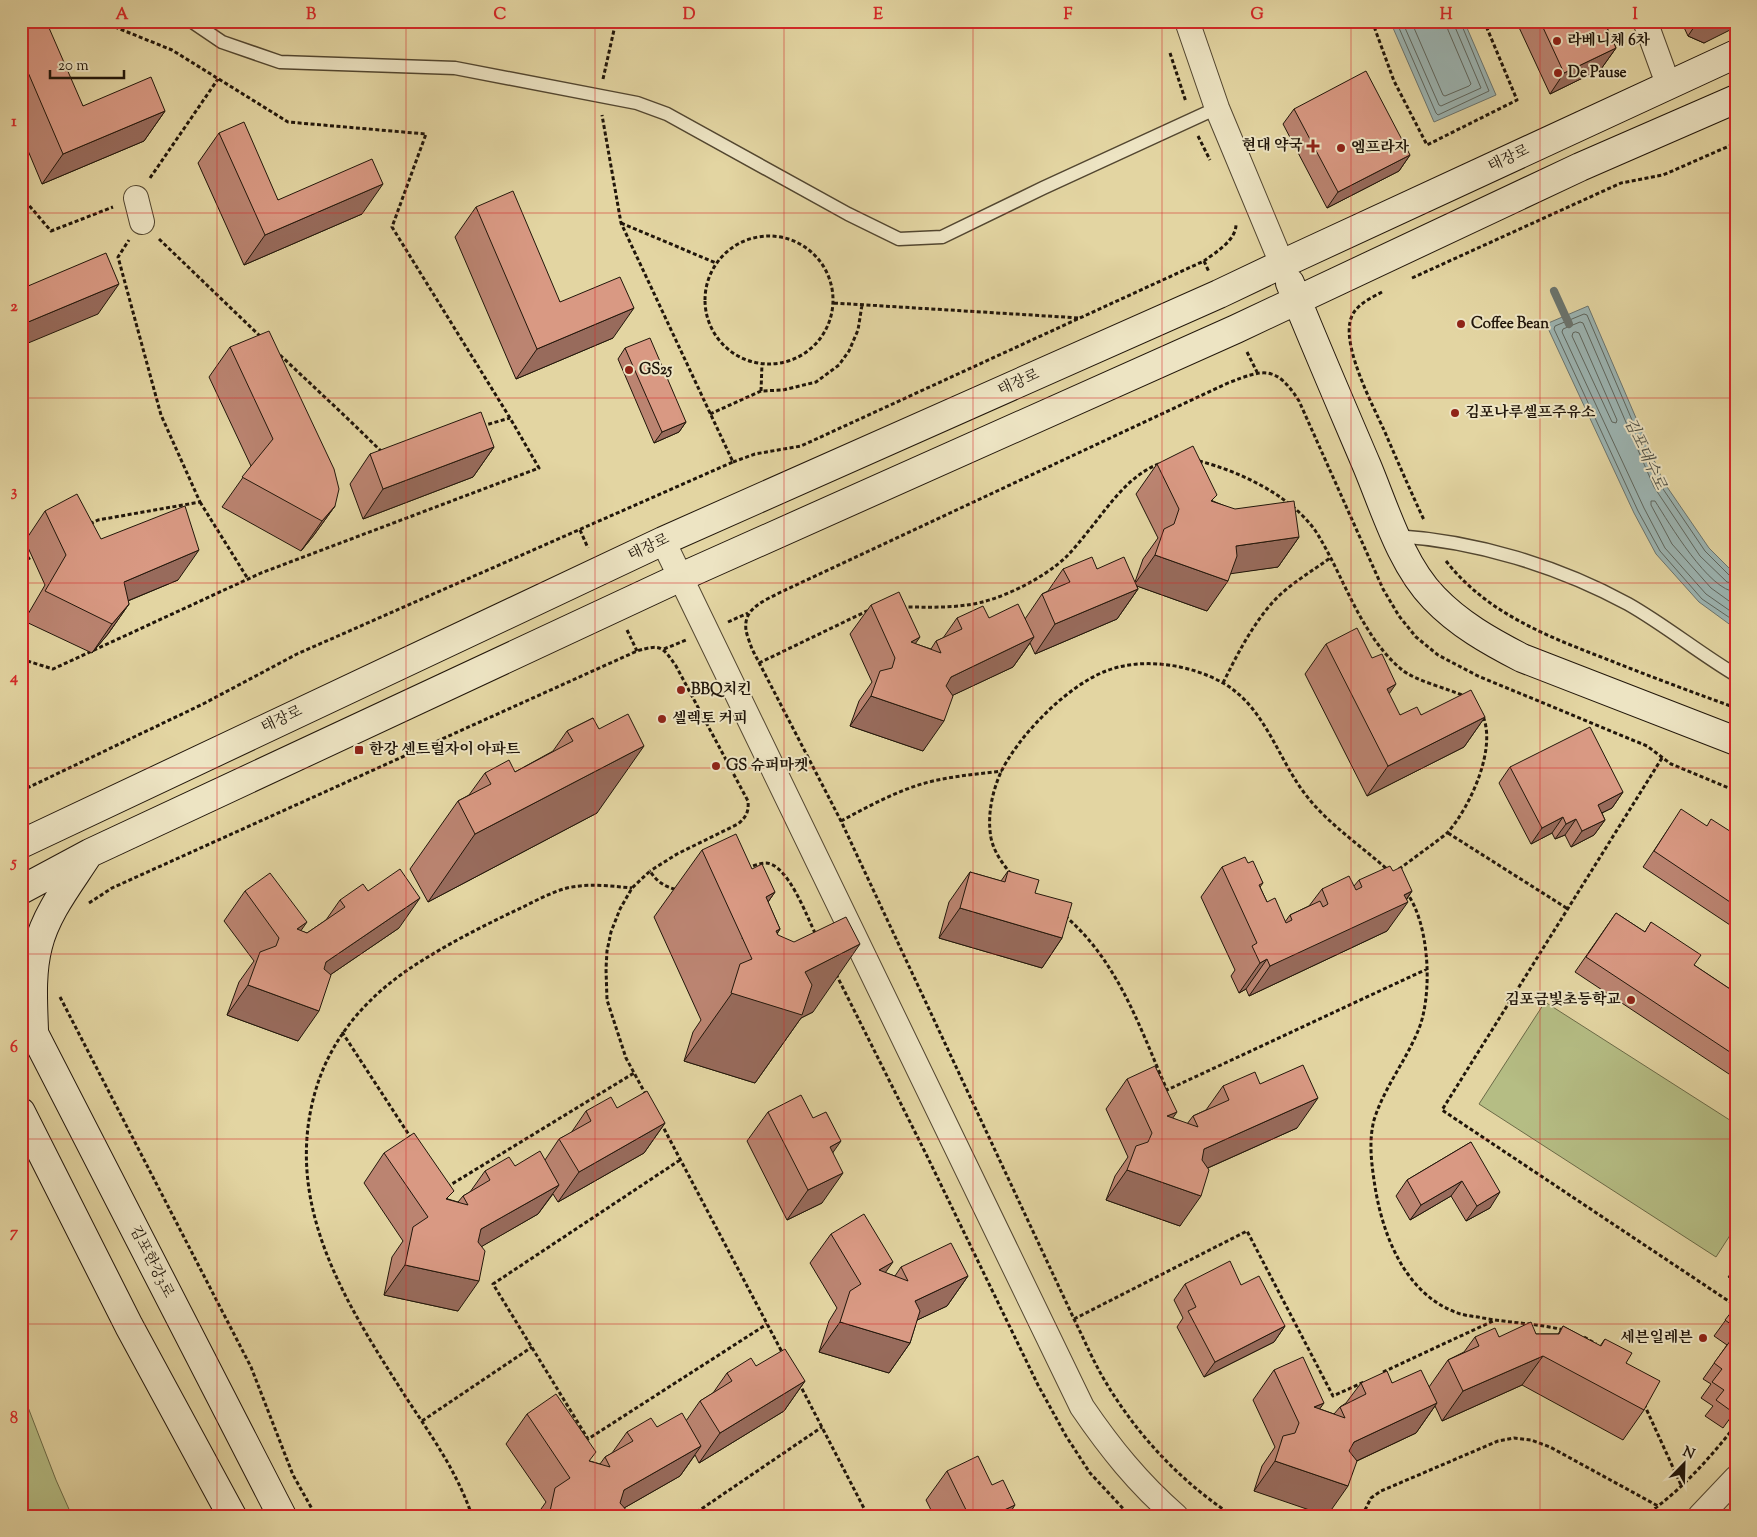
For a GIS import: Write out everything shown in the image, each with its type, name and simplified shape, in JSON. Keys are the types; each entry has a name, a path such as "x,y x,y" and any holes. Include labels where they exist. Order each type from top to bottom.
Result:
{"street":[{"path":"1187,21 1217,108 1296,300 1396,536 1419,580 1460,622 1489,641 1530,661 1736,741"},
{"path":"1645,21 1668,84"},
{"name":"태장로","path":"21,844 663,541 1210,298 1736,54"},
{"path":"21,890 90,853 681,576 1236,329 1580,167 1736,99"},
{"path":"136,198 142,222"},
{"path":"663,541 1082,1407 1122,1463 1176,1516"},
{"path":"21,823 64,823"},
{"path":"34,1032 33,980 38,945 50,914 90,853"},
{"name":"김포한강3로","path":"21,1008 282,1516"},
{"path":"21,1112 129,1326 232,1516"},
{"path":"1700,1516 1736,1478"}],"lane":[{"path":"192,21 222,42 280,62 455,68 637,103 667,114 848,214 899,239 942,237 1217,108"},
{"path":"1396,536 1432,538 1516,558 1592,587 1629,605 1736,675"}],"path":[{"path":"21,659 53,669 248,579 539,468 392,227 426,134 288,122 172,50 100,21"},
{"path":"616,21 599,96 621,223 733,462"},
{"path":"1372,21 1394,81 1427,145 1517,100 1484,21"},
{"path":"1167,45 1191,120 1210,161"},
{"path":"1410,278 1621,183 1663,175 1736,143"},
{"path":"21,791 203,704 298,654 733,462 755,454 801,446 1204,261 1222,249 1237,227 1236,221"},
{"path":"248,579 200,502 161,415 118,257 142,222 266,342"},
{"path":"621,223 716,263"},
{"path":"770,236 790,240 808,249 823,264 831,283 834,303 829,325 817,343 800,358 779,364 757,364 736,356 719,342 709,322 704,302 707,282 716,263 731,248 749,239 770,236"},
{"path":"1384,290 1364,302 1354,312 1350,322 1349,334 1352,351 1363,381 1432,538 1459,578 1486,601 1531,628 1580,649 1736,708"},
{"path":"834,303 1082,318"},
{"path":"710,414 761,392 783,390 816,382 839,365 849,350 858,330 862,305"},
{"path":"274,349 381,452 390,450"},
{"path":"761,392 762,364"},
{"path":"1233,1516 1198,1492 1169,1466 1138,1428 1104,1380 840,821 759,663 746,630 748,613 756,605 1228,383 1256,372 1267,373 1279,377 1289,386 1299,401 1383,589 1399,616 1416,637 1438,654 1478,676 1647,746 1671,764 1736,791"},
{"path":"473,428 510,418"},
{"path":"900,607 967,605 988,600 1019,588 1049,571 1066,557 1116,496 1136,477 1153,466 1169,460"},
{"path":"1191,460 1237,473 1282,498 1305,519 1321,538 1370,632 1388,656 1403,671 1469,698"},
{"path":"89,524 98,520 200,502"},
{"path":"21,562 38,553"},
{"path":"1223,683 1259,618 1289,588 1330,558"},
{"path":"759,663 864,612 872,610"},
{"path":"83,910 112,888 637,651 654,646 664,649 676,666 748,802 749,809 745,818 738,824 677,854 650,871 632,888 620,909 611,932 607,951 607,1000 626,1058 648,1099"},
{"path":"1012,876 998,858 992,840 989,817 1002,771 1020,743 1046,713 1086,680 1107,671 1127,666 1150,664 1173,666 1196,671 1223,683 1246,699 1257,713 1305,794 1342,832 1393,874 1448,833 1471,794 1484,756 1487,736 1485,720 1479,707"},
{"path":"1662,758 1442,1110 1736,1306"},
{"path":"840,821 878,801 927,782 956,776 1002,771"},
{"path":"1448,833 1568,909"},
{"path":"739,872 758,864 767,863 778,867 789,880 820,943"},
{"path":"650,871 656,880 665,886 683,891"},
{"path":"472,1516 466,1497 445,1457 352,1309 334,1273 317,1226 308,1190 305,1154 308,1118 316,1084 328,1055 342,1032 373,996 406,970 443,947 500,918 567,888 598,885 632,888"},
{"path":"1405,890 1411,898 1425,943 1428,982 1425,1007 1419,1030 1383,1097 1374,1120 1371,1140 1372,1166 1383,1224 1391,1245 1407,1273 1421,1290 1440,1304 1456,1313 1553,1328 1572,1333"},
{"path":"1060,913 1088,938 1106,960 1128,1001 1167,1090 1427,969"},
{"path":"833,969 1038,1386 1066,1436 1090,1473 1130,1516"},
{"path":"58,993 251,1367 293,1475 316,1516"},
{"path":"342,1032 412,1139"},
{"path":"445,1189 634,1073"},
{"path":"657,1116 785,1358"},
{"path":"680,1160 492,1284 588,1439 767,1324"},
{"path":"1074,1319 1247,1231 1333,1396 1369,1380"},
{"path":"1378,1375 1494,1320"},
{"path":"1581,1336 1597,1345"},
{"path":"422,1421 532,1347"},
{"path":"795,1375 868,1516"},
{"path":"1641,1397 1681,1486"},
{"path":"1644,1516 1681,1486 1709,1459 1736,1425"},
{"path":"691,1516 822,1427"},
{"path":"1362,1516 1372,1498 1381,1491 1475,1450 1498,1441 1514,1438 1531,1440 1550,1447 1658,1506"}],"green space":[{"path":"1545,1002 1736,1124 1736,1226 1716,1257 1479,1104"},
{"path":"21,1389 56,1480 72,1516 21,1516"}],"water":[{"path":"1390,21 1464,21 1496,95 1434,122"},
{"path":"1588,306 1663,481 1709,548 1736,575 1736,629 1699,602 1656,554 1634,513 1546,324"}],"building":[{"path":"21,21 46,21 83,106 151,77 165,111 63,154 21,56"},
{"path":"1540,21 1604,21 1616,48 1564,73"},
{"name":"엠프라자","path":"1366,71 1410,155 1338,192 1294,109"},
{"path":"244,122 278,200 372,159 383,184 265,235 219,133"},
{"path":"513,191 560,302 620,277 634,308 537,349 476,207"},
{"path":"106,253 119,284 21,325 21,289"},
{"path":"269,331 334,469 339,489 335,506 322,521 242,477 273,439 230,347"},
{"path":"650,338 686,422 662,432 625,348"},
{"path":"481,412 494,447 383,489 370,454"},
{"path":"1193,446 1217,495 1211,501 1235,509 1294,501 1299,537 1236,546 1237,556 1228,581 1155,555 1164,529 1174,524 1179,509 1157,464"},
{"path":"77,494 101,539 185,506 199,550 124,582 129,604 112,624 45,591 66,555 45,511"},
{"path":"1092,557 1097,569 1124,557 1138,589 1055,624 1042,594 1070,582 1063,569"},
{"path":"899,592 920,637 911,642 941,653 936,641 962,629 957,618 983,606 989,618 1018,604 1034,637 951,677 946,686 953,696 944,721 871,696 880,671 892,668 895,658 871,605"},
{"path":"1357,628 1372,658 1382,654 1396,684 1387,689 1400,715 1417,707 1421,715 1471,690 1485,717 1388,766 1326,644"},
{"path":"628,714 644,746 475,834 458,801 491,784 485,773 509,760 515,772 573,741 567,731 593,718 599,729"},
{"path":"1590,727 1623,792 1598,805 1605,820 1582,831 1576,819 1566,824 1563,817 1542,828 1510,767"},
{"path":"1681,809 1707,826 1711,819 1736,835 1736,906 1654,851"},
{"path":"736,834 752,869 762,864 775,892 766,897 780,929 776,931 778,935 794,942 846,917 860,944 805,972 812,985 802,1015 731,993 740,964 752,959 702,850"},
{"path":"1245,857 1248,863 1253,861 1263,883 1259,885 1267,902 1275,898 1286,923 1292,920 1290,915 1320,901 1323,907 1328,904 1322,889 1349,876 1356,890 1362,887 1359,880 1390,866 1393,871 1401,867 1412,891 1404,895 1408,902 1270,966 1267,959 1260,963 1252,946 1257,943 1222,867"},
{"path":"400,869 420,898 326,962 324,969 331,975 319,1011 248,985 260,952 276,946 279,938 245,891 270,873 307,922 297,929 307,933 345,907 340,900 363,884 368,891"},
{"path":"1008,871 1039,880 1035,893 1072,903 1062,938 960,908 970,872 1005,882"},
{"path":"1616,913 1645,932 1651,922 1701,955 1694,965 1736,993 1736,1056 1586,957"},
{"path":"1303,1065 1318,1098 1204,1149 1202,1160 1209,1170 1201,1196 1127,1170 1136,1146 1148,1142 1152,1133 1127,1079 1155,1066 1177,1112 1167,1116 1198,1127 1193,1116 1229,1100 1223,1086 1255,1072 1260,1084"},
{"path":"647,1091 665,1123 579,1172 559,1139 591,1121 586,1111 611,1097 617,1108"},
{"path":"801,1095 813,1118 826,1112 841,1141 830,1147 843,1173 808,1190 768,1112"},
{"path":"414,1133 454,1191 446,1199 468,1205 463,1196 490,1180 485,1171 509,1157 515,1166 540,1151 559,1185 481,1229 478,1242 485,1251 479,1281 405,1265 413,1227 428,1217 384,1153"},
{"path":"1471,1142 1500,1192 1477,1206 1462,1181 1421,1205 1407,1180"},
{"path":"864,1214 893,1262 879,1270 908,1281 901,1267 951,1243 968,1276 915,1301 920,1311 910,1343 840,1322 850,1291 861,1284 831,1234"},
{"path":"1230,1261 1241,1285 1259,1276 1285,1326 1215,1362 1188,1311 1196,1307 1185,1284"},
{"path":"1736,1306 1736,1328 1725,1320"},
{"path":"1531,1322 1536,1334 1559,1334 1563,1326 1601,1346 1605,1339 1632,1353 1626,1363 1660,1381 1644,1410 1543,1356 1463,1391 1448,1360 1479,1346 1475,1337 1495,1328 1499,1337"},
{"path":"1736,1333 1736,1410 1734,1413 1716,1400 1724,1390 1712,1382 1722,1369 1714,1363"},
{"path":"785,1349 805,1381 720,1433 700,1401 732,1381 727,1373 751,1358 756,1366"},
{"path":"1303,1357 1324,1403 1314,1407 1345,1418 1340,1407 1366,1394 1361,1383 1387,1371 1392,1383 1421,1370 1437,1403 1354,1442 1349,1451 1357,1461 1348,1486 1275,1461 1283,1436 1295,1433 1299,1423 1274,1370"},
{"path":"556,1394 596,1452 589,1461 610,1467 605,1457 633,1441 627,1432 651,1418 657,1427 682,1413 701,1446 624,1490 620,1503 628,1512 627,1516 549,1516 555,1488 570,1478 527,1414"},
{"path":"978,1456 992,1485 1003,1480 1015,1505 1002,1511 1004,1516 969,1516 947,1471"}],"waterway":[{"name":"김포대수로","path":"1554,291 1569,324"}],"place":[{"name":"라베니체 6차","path":"1557,41"},
{"name":"De Pause","path":"1558,73"},
{"name":"현대 약국","path":"1313,146"},
{"name":"엠프라자","path":"1341,148"},
{"name":"Coffee Bean","path":"1461,324"},
{"name":"GS25","path":"629,370"},
{"name":"김포나루셀프주유소","path":"1455,413"},
{"name":"BBQ치킨","path":"681,690"},
{"name":"셀렉토 커피","path":"662,719"},
{"name":"한강 센트럴자이 아파트","path":"359,750"},
{"name":"GS 슈퍼마켓","path":"716,766"},
{"name":"김포금빛초등학교","path":"1631,1000"},
{"name":"세븐일레븐","path":"1703,1338"}]}
